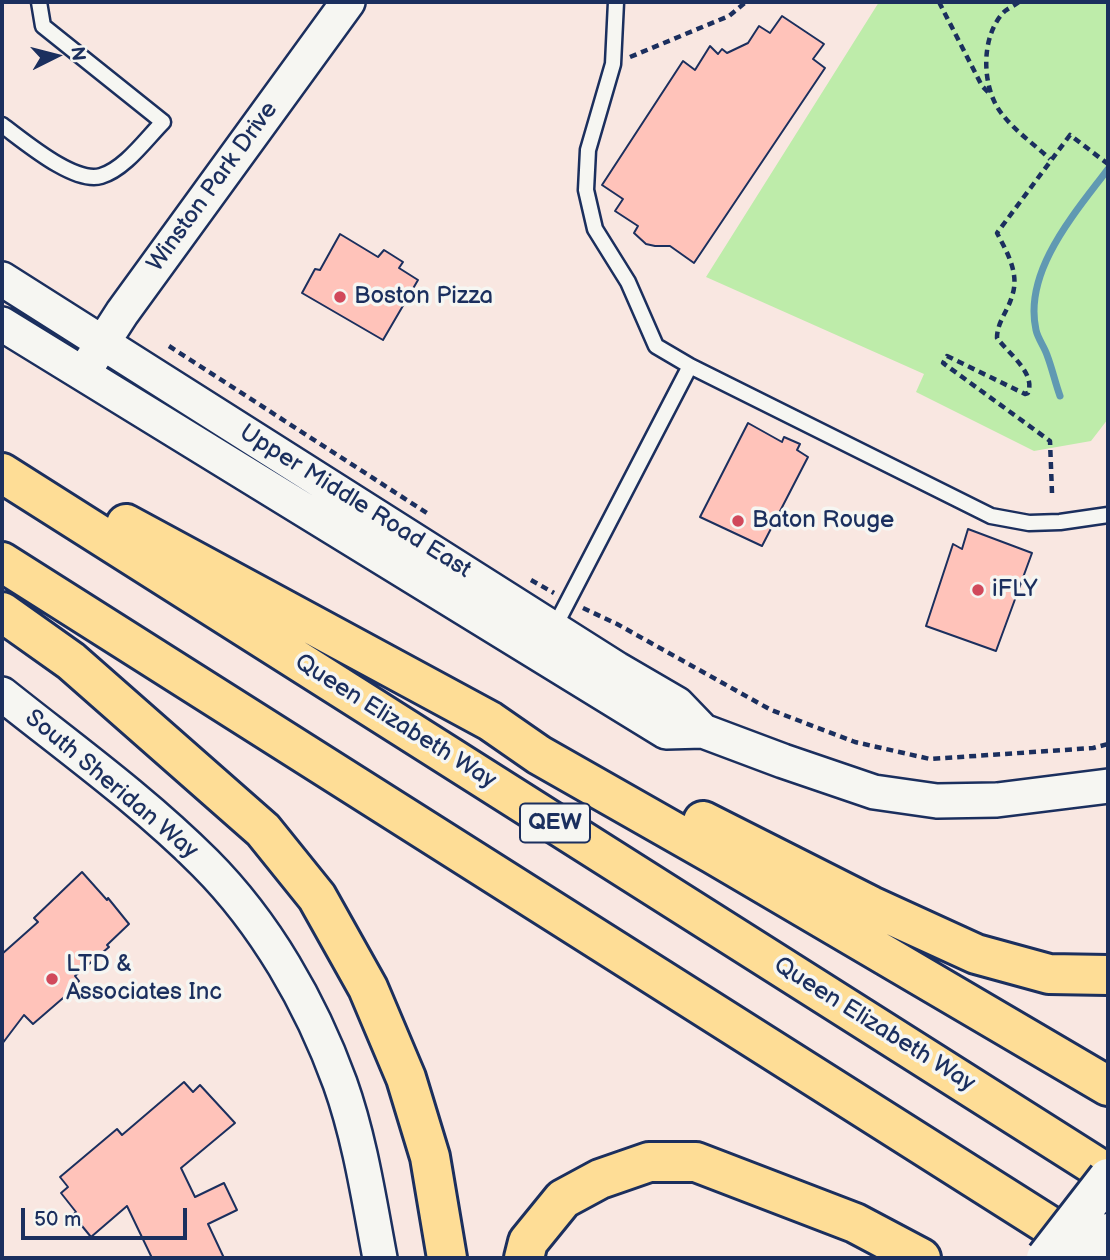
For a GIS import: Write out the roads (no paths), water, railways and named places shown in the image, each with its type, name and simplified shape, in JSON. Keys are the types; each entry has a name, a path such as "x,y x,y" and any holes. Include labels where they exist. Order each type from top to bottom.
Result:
{"highway":[{"path":"2,460 34,472 489,721 539,755 737,867 1108,1086"},
{"name":"Queen Elizabeth Way","path":"2,473 1108,1176"},
{"path":"2,562 1101,1258"},
{"path":"2,612 71,661 263,830 317,897 368,988 407,1078 430,1157 447,1258"},
{"path":"489,721 546,741 871,906 956,946 995,961 1049,974 1108,975"},
{"path":"524,1258 528,1242 563,1199 600,1179 649,1162 696,1162 855,1223 921,1258"}],"main road":[{"path":"1046,1258 1108,1176"},
{"path":"1087,1258 1108,1233"}],"street":[{"name":"Winston Park Drive","path":"82,375 102,343 348,2"},
{"name":"Upper Middle Road East","path":"2,279 102,343 561,615 617,669 677,704 703,731"},
{"name":"Upper Middle Road East","path":"2,324 666,732 703,731 874,792 937,801 997,800 1108,786"},
{"name":"South Sheridan Way","path":"2,694 143,806 206,864 244,908 279,959 309,1012 340,1083 356,1141 380,1258"}],"lane":[{"path":"2,125 67,170 88,177 103,176 121,164 163,122 43,26 39,2"},
{"path":"616,2 613,64 588,150 586,190 595,229 628,282 656,345 690,366 991,516 1029,523 1060,522 1108,515"},
{"path":"561,615 690,366"}],"waterway":[{"path":"1060,396 1036,330 1034,308 1037,286 1044,265 1067,224 1108,169"}],"place":[{"name":"Boston Pizza","path":"340,297"},
{"name":"Baton Rouge","path":"738,521"},
{"name":"iFLY","path":"978,590"},
{"name":"LTD & Associates Inc","path":"52,979"}]}
